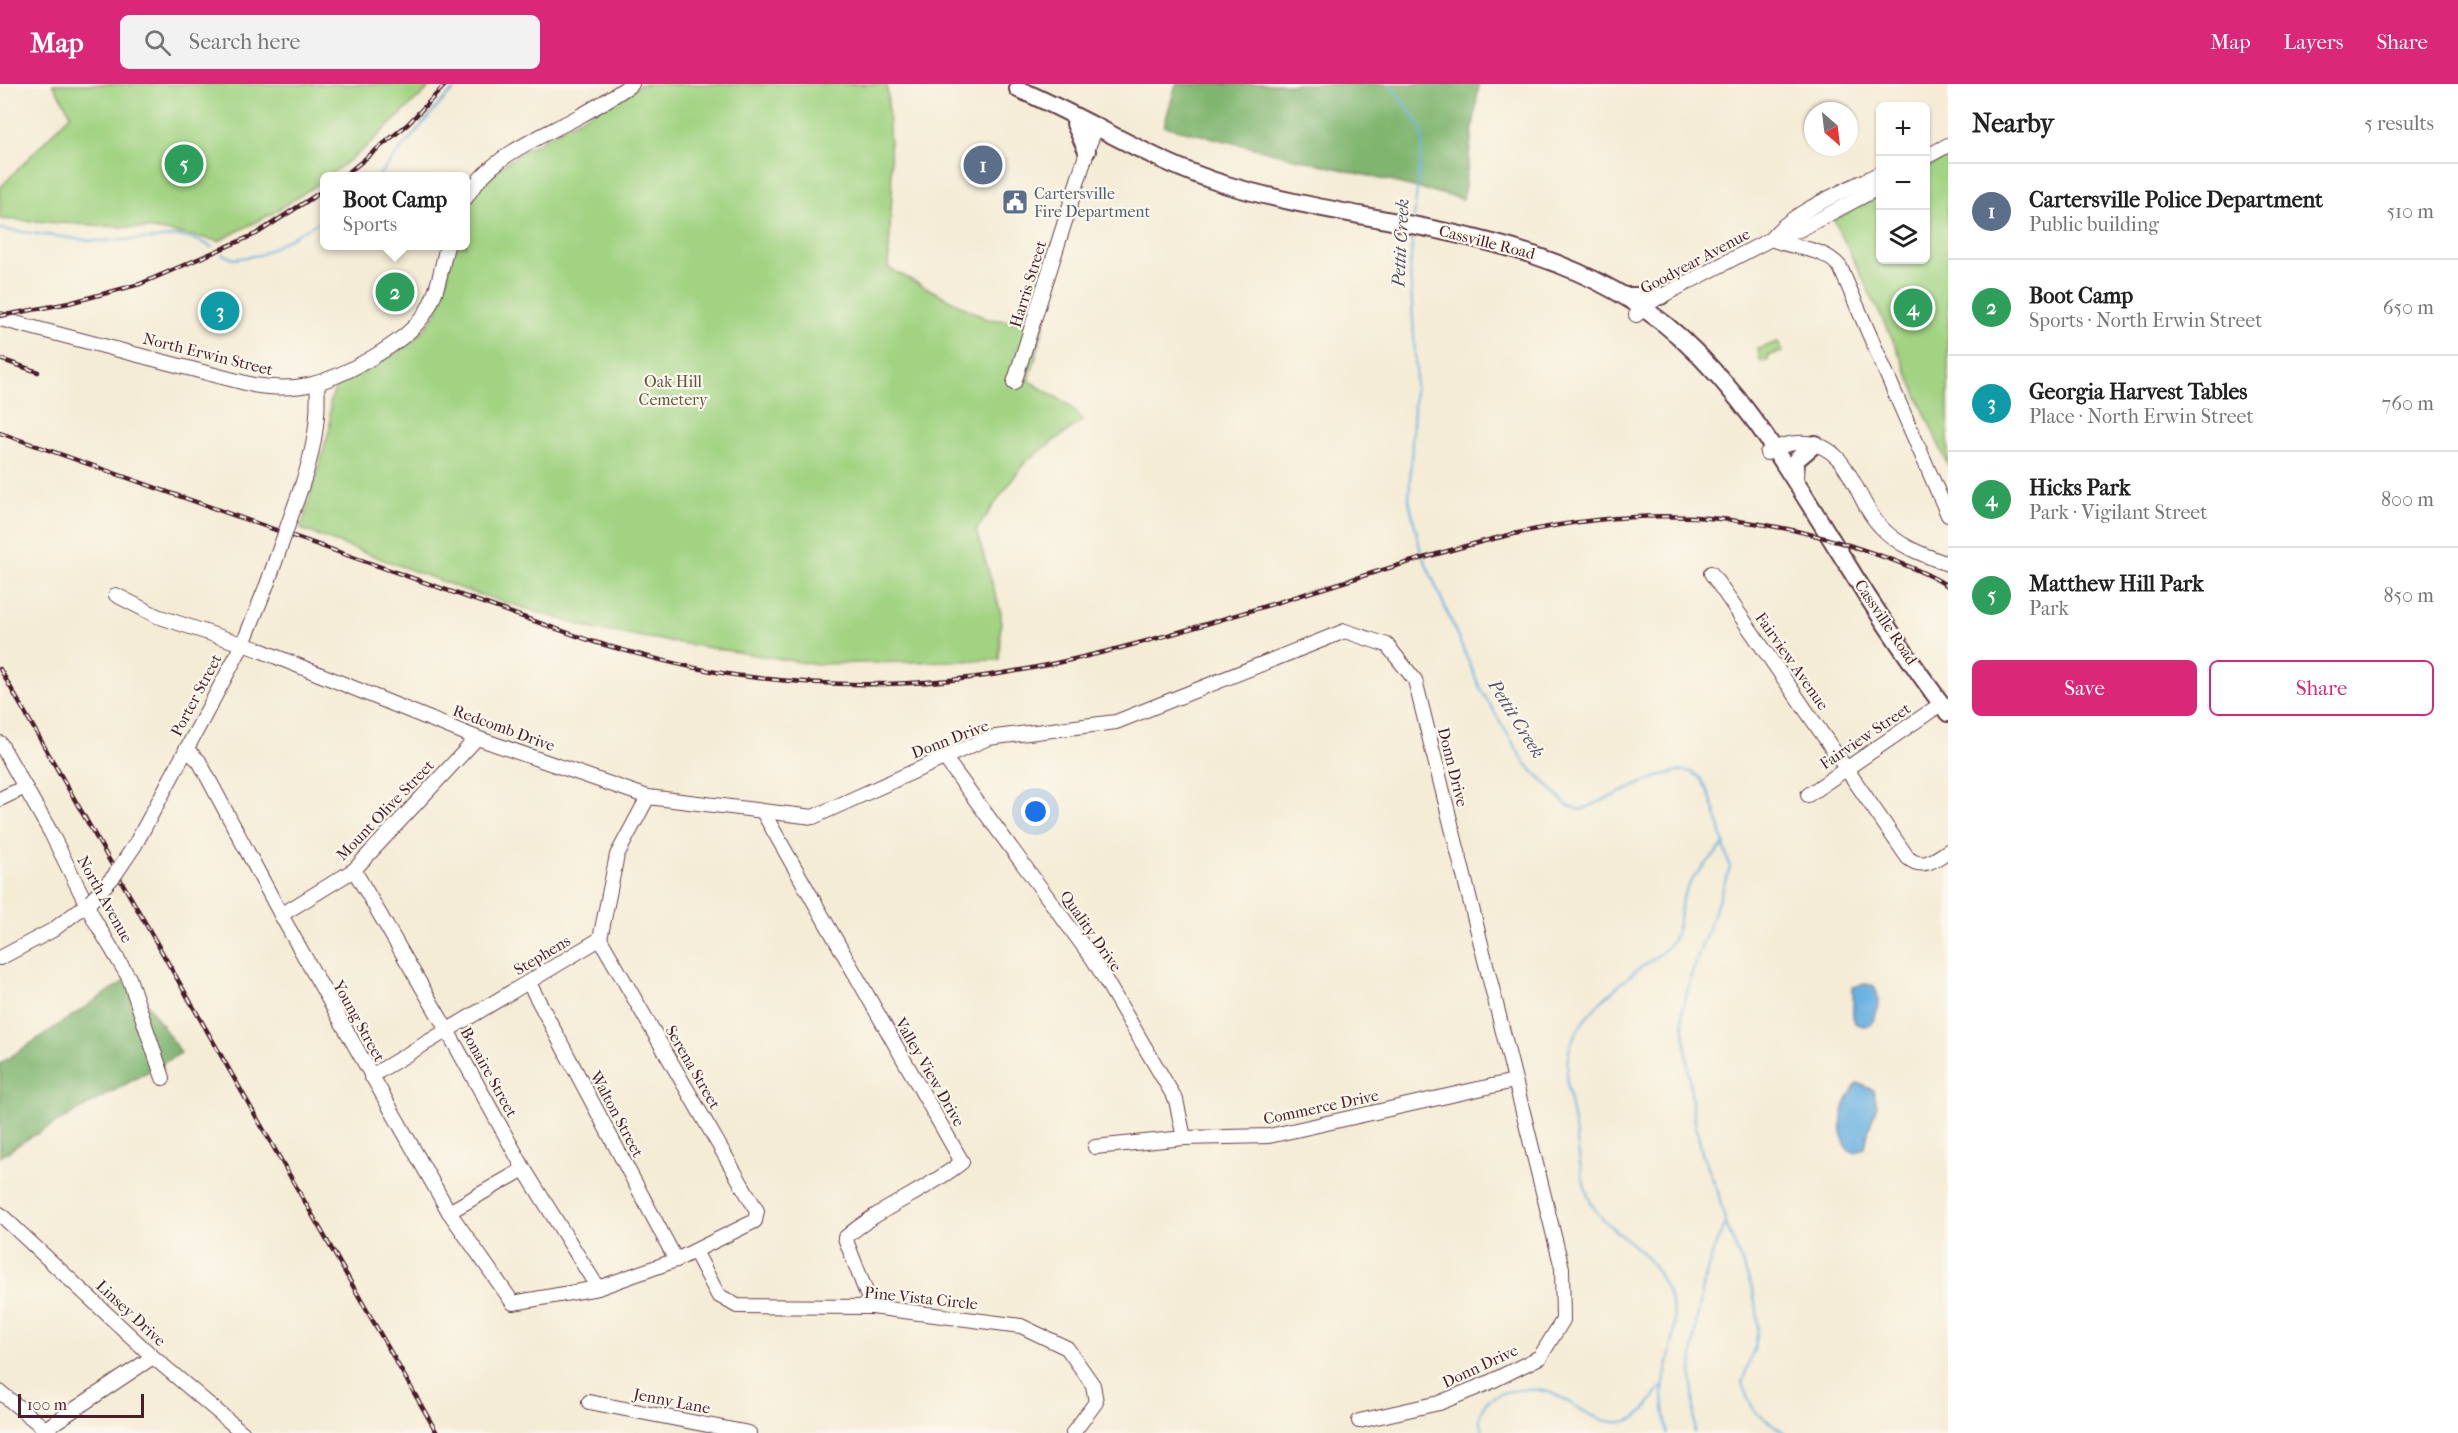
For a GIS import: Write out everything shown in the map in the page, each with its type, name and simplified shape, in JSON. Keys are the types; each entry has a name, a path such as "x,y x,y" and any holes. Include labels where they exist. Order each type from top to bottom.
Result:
{"main road":[{"name":"Cassville Road","path":"1013,87 1075,124 1095,130"},
{"name":"Cassville Road","path":"1013,87 1062,108 1095,130 1177,177 1210,189 1246,199 1482,243 1557,262 1625,296 1701,370 1795,478 1845,561 1945,708"},
{"path":"1075,124 1087,151"},
{"name":"Cassville Road","path":"1482,243 1564,275 1663,323 1692,349 1734,393 1830,546 1845,561"},
{"path":"1625,296 1663,295 1661,311 1663,323"},
{"path":"1795,478 1796,460 1815,444"}],"street":[{"path":"470,192 482,176 504,157 592,110 632,84"},
{"name":"Harris Street","path":"1014,383 1095,130"},
{"path":"1928,156 1948,145"},
{"name":"Goodyear Avenue","path":"1771,239 1778,229 1793,219 1876,176"},
{"name":"Goodyear Avenue","path":"1639,311 1663,295 1771,239 1799,230 1876,190"},
{"path":"1771,239 1789,246 1820,252 1840,267 1948,515"},
{"name":"North Erwin Street","path":"0,319 254,385 284,388 317,383 378,353 412,330 425,315 435,294 446,250"},
{"name":"Porter Street","path":"0,958 53,930 89,903 114,876 135,845 243,644 268,582 315,440 317,383"},
{"path":"1771,450 1794,443 1815,444 1830,450 1842,463 1869,513 1886,533 1915,552 1948,564"},
{"name":"Fairview Avenue","path":"1711,573 1908,858 1915,864 1923,864 1935,860 1948,851"},
{"name":"Redcomb Drive","path":"116,595 158,615 243,644 477,738 648,797 763,812"},
{"name":"Donn Drive","path":"763,812 813,817 988,738 1116,722 1345,631 1387,645 1414,680 1562,1268 1563,1320 1540,1357 1488,1383 1439,1403 1359,1421"},
{"name":"Fairview Street","path":"1808,795 1847,768 1945,708"},
{"name":"Mount Olive Street","path":"281,915 354,870 477,738"},
{"name":"North Avenue","path":"0,743 129,978 163,1078"},
{"name":"Young Street","path":"186,749 199,761 281,915 449,1212 513,1304 598,1288"},
{"name":"Quality Drive","path":"944,757 1093,959 1176,1100 1184,1138"},
{"path":"0,799 25,786"},
{"path":"600,939 617,855 648,797"},
{"name":"Valley View Drive","path":"763,812 962,1162 942,1179 863,1222 844,1239 872,1307"},
{"name":"Bonaire Street","path":"354,870 524,1169 598,1288"},
{"name":"Stephens","path":"371,1076 600,939"},
{"name":"Serena Street","path":"600,939 757,1211 755,1221 695,1251"},
{"name":"Walton Street","path":"529,983 676,1260"},
{"name":"Commerce Drive","path":"1095,1148 1184,1138 1269,1136 1514,1081"},
{"path":"449,1212 524,1169"},
{"name":"Linsey Drive","path":"0,1214 153,1357 243,1433"},
{"path":"598,1288 695,1251"},
{"name":"Pine Vista Circle","path":"695,1251 718,1295 737,1306 872,1307 1021,1326 1066,1348 1093,1385 1096,1402 1073,1433"},
{"path":"0,1392 48,1431 153,1357"},
{"name":"Jenny Lane","path":"589,1402 749,1433"}],"green space":[{"path":"53,84 433,84 364,149 333,172 320,172 320,183 273,213 219,241 154,229 0,219 0,188 71,114"},
{"name":"Oak Hill Cemetery","path":"641,84 887,84 892,192 888,268 987,319 1045,324 1029,381 1069,405 1083,420 1025,462 976,530 1001,613 999,660 813,664 593,629 468,591 301,529 330,427 330,401 336,387 404,348 427,326 436,313 442,297 452,250 470,250 470,200 475,191 492,174 516,156"},
{"path":"1176,84 1479,84 1463,199 1164,126"},
{"path":"1948,156 1948,466 1897,349 1834,220 1876,198 1876,264 1930,264 1930,166"},
{"path":"1778,342 1783,352 1769,355 1765,362 1760,360 1758,349"},
{"path":"129,978 181,1053 24,1141 0,1157 0,1064"}],"water":[{"path":"1865,984 1874,986 1878,1001 1873,1021 1870,1025 1863,1026 1855,1023 1853,1016 1853,987"},
{"path":"1858,1083 1873,1090 1877,1105 1865,1148 1856,1153 1847,1149 1841,1123 1848,1098"}],"waterway":[{"path":"381,172 444,99 460,84"},
{"name":"Pettit Creek","path":"1390,84 1419,124 1423,136 1414,217"},
{"path":"222,254 234,259 260,255 320,221"},
{"path":"0,229 92,241 177,236 197,240 212,247"},
{"name":"Pettit Creek","path":"1413,232 1410,270 1416,369 1409,500 1421,552 1480,688 1525,763 1568,806 1581,810 1656,777 1679,771 1692,772 1701,779 1709,793 1716,814 1730,868 1692,973 1682,1012 1693,1112 1702,1153 1718,1192 1726,1224 1751,1285 1757,1310 1758,1330 1755,1346 1742,1383 1755,1412 1785,1433"},
{"name":"Pettit Creek","path":"1667,1433 1663,1389 1674,1333 1671,1301 1652,1264 1606,1222 1589,1199 1581,1170 1569,1096 1567,1072 1569,1050 1578,1029 1592,1011 1672,941 1678,927 1682,901 1689,884 1725,844"},
{"path":"1694,1433 1692,1377 1697,1320 1711,1257 1726,1224"},
{"path":"1483,1433 1480,1418 1484,1406 1494,1397 1507,1392 1530,1389 1546,1391 1597,1418 1617,1422 1638,1416 1662,1387"}],"railway":[{"path":"349,172 408,124 446,84"},
{"path":"0,316 69,303 140,284 256,234 320,193"},
{"path":"0,359 38,372"},
{"path":"0,433 594,642 710,671 786,681 897,684 970,678 1042,666 1169,635 1432,555 1486,541 1540,528 1627,517 1722,519 1784,528 1815,535 1884,557 1911,567 1948,586"},
{"path":"0,669 437,1433"}],"place":[{"name":"Matthew Hill Park","path":"184,164"},
{"name":"Cartersville Police Department","path":"983,165"},
{"name":"Cartersville Fire Department","path":"1015,202"},
{"name":"Boot Camp","path":"395,292"},
{"name":"Hicks Park","path":"1913,308"},
{"name":"Georgia Harvest Tables","path":"220,311"}]}
